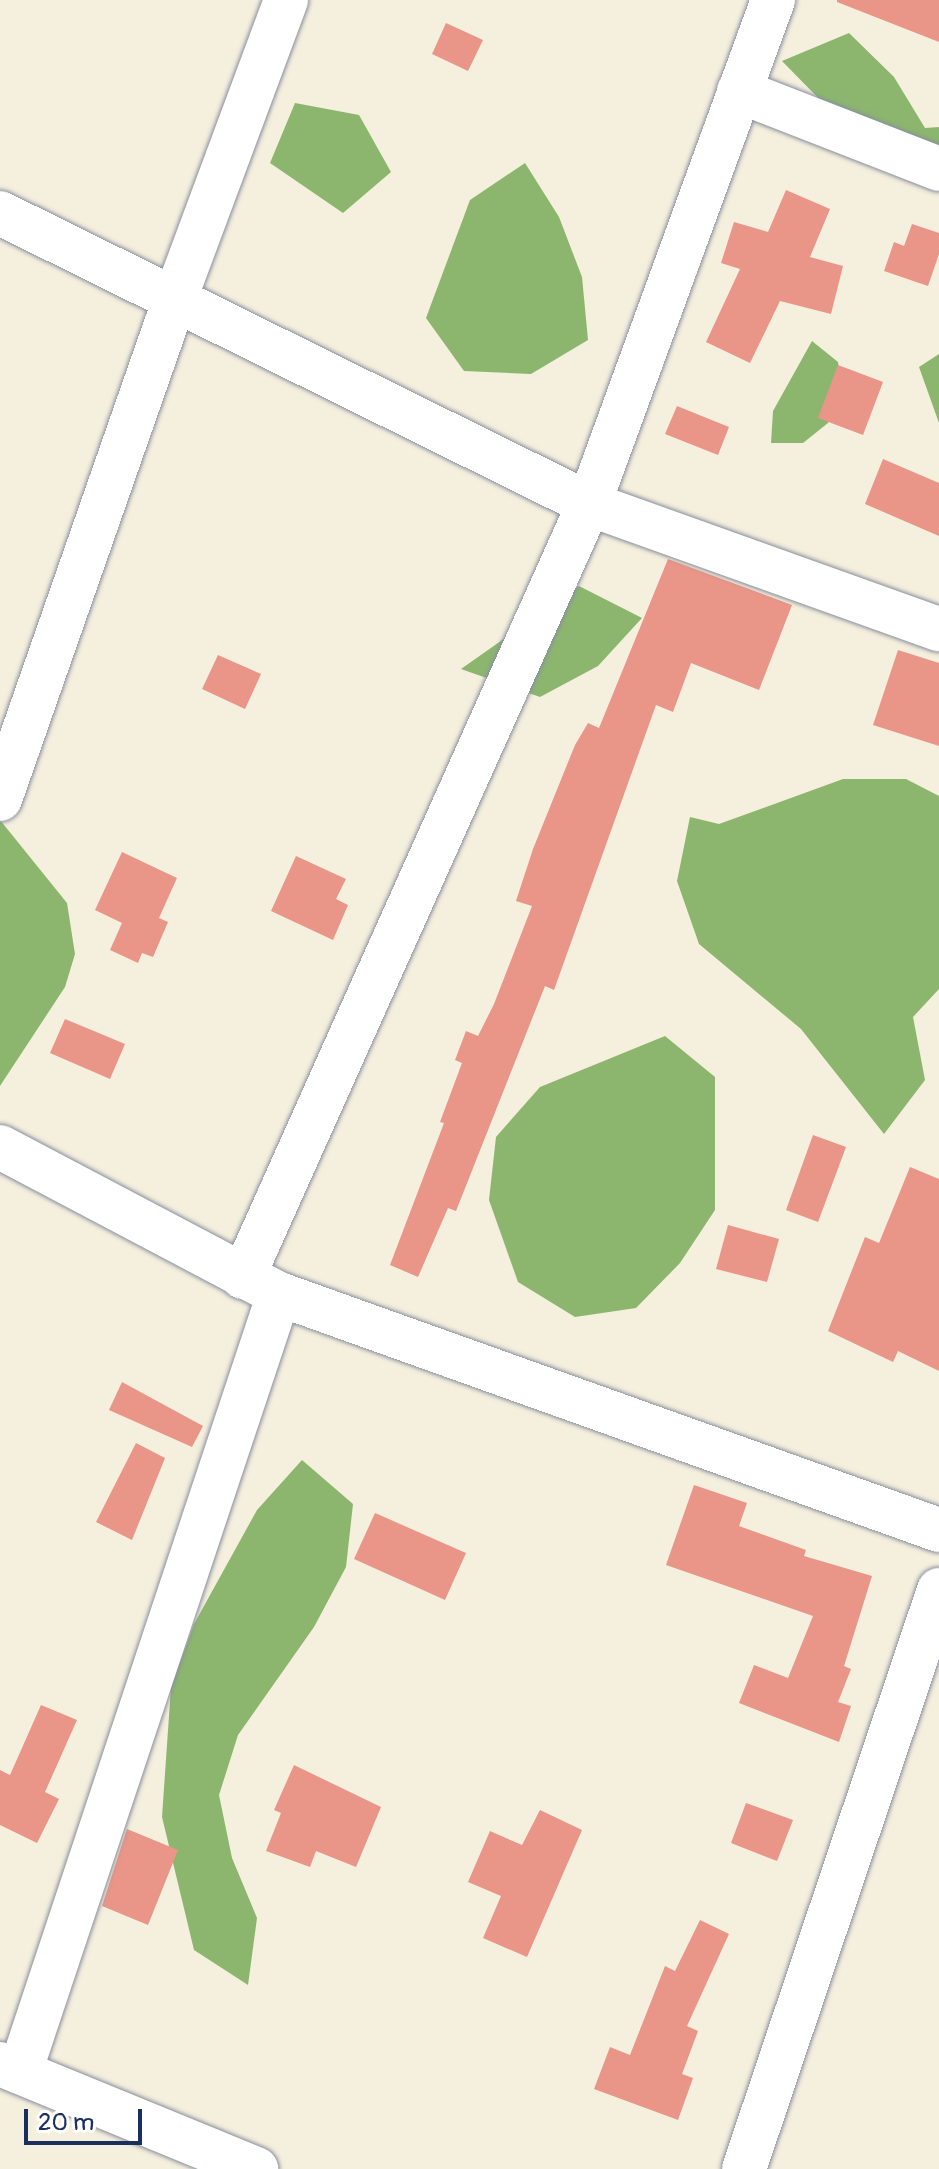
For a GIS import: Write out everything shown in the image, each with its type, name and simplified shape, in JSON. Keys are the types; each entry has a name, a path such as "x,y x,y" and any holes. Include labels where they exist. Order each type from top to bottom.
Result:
{"street":[{"path":"0,799 176,296 286,0"},
{"path":"256,2169 10,2068 261,1286 589,504 773,0"},
{"path":"739,91 939,169"},
{"path":"0,213 176,296 589,504 939,629"},
{"path":"0,1147 261,1286 939,1530"},
{"path":"744,2169 939,1590"}],"green space":[{"path":"849,33 894,77 925,128 939,127 939,191 878,159 782,61"},
{"path":"295,103 359,115 391,172 343,213 270,163"},
{"path":"525,163 559,217 582,277 588,340 531,374 464,371 426,318 470,200"},
{"path":"812,341 838,362 843,393 828,423 803,443 771,443 773,411"},
{"path":"939,354 939,423 919,367"},
{"path":"579,586 642,618 598,666 540,697 461,669"},
{"path":"843,779 906,779 939,796 939,989 913,1017 925,1080 884,1134 801,1029 699,944 677,881 690,817 719,824"},
{"path":"0,820 67,903 75,954 65,987 0,1086"},
{"path":"665,1036 715,1077 715,1210 680,1263 636,1308 575,1317 518,1282 489,1200 496,1137 540,1087"},
{"path":"302,1460 353,1504 346,1567 314,1627 238,1735 219,1795 232,1858 257,1918 248,1985 194,1950 162,1817 171,1687 194,1624 257,1510"}],"building":[{"path":"939,0 939,42 837,2"},
{"path":"446,23 483,40 468,71 432,54"},
{"path":"786,190 830,209 810,257 843,266 831,314 780,301 750,363 706,342 740,269 721,263 734,222 768,232"},
{"path":"912,224 939,233 939,254 928,286 884,271 894,242 904,246"},
{"path":"838,365 883,382 863,435 818,418"},
{"path":"677,406 729,427 718,455 665,434"},
{"path":"883,459 939,483 939,536 865,504"},
{"path":"668,559 792,605 759,690 691,663 673,712 656,705 554,990 545,986 456,1211 448,1208 418,1277 390,1265 444,1123 440,1122 462,1063 455,1060 466,1031 478,1036 494,1004 532,906 516,901 533,849 575,745 588,723 599,728"},
{"path":"898,650 939,663 939,746 873,725"},
{"path":"218,655 261,674 245,709 202,689"},
{"path":"122,852 177,878 159,918 168,922 153,957 142,953 138,963 110,950 122,923 95,910"},
{"path":"296,856 346,879 336,899 348,905 333,940 271,911"},
{"path":"65,1019 125,1044 110,1079 50,1053"},
{"path":"813,1135 846,1147 818,1222 786,1210"},
{"path":"910,1167 939,1179 939,1371 898,1351 893,1362 828,1331 865,1237 879,1243"},
{"path":"728,1225 779,1239 767,1282 716,1269"},
{"path":"122,1382 203,1426 192,1447 109,1410"},
{"path":"136,1443 165,1458 132,1540 96,1522"},
{"path":"694,1485 747,1503 739,1526 806,1550 804,1556 872,1576 844,1666 851,1669 838,1702 851,1706 839,1742 739,1703 754,1665 788,1678 813,1616 666,1565"},
{"path":"375,1513 466,1553 445,1600 354,1559"},
{"path":"41,1705 77,1720 45,1792 59,1799 37,1843 0,1825 0,1770 10,1775"},
{"path":"294,1765 381,1807 356,1867 316,1851 310,1867 266,1851 281,1813 274,1810"},
{"path":"746,1803 793,1820 777,1861 731,1843"},
{"path":"540,1810 582,1830 527,1957 483,1938 501,1896 468,1882 490,1831 522,1845"},
{"path":"127,1829 178,1850 148,1925 102,1906"},
{"path":"700,1920 729,1934 687,2026 698,2031 682,2074 693,2078 678,2120 594,2089 610,2047 630,2055 665,1966 675,1971"}]}
